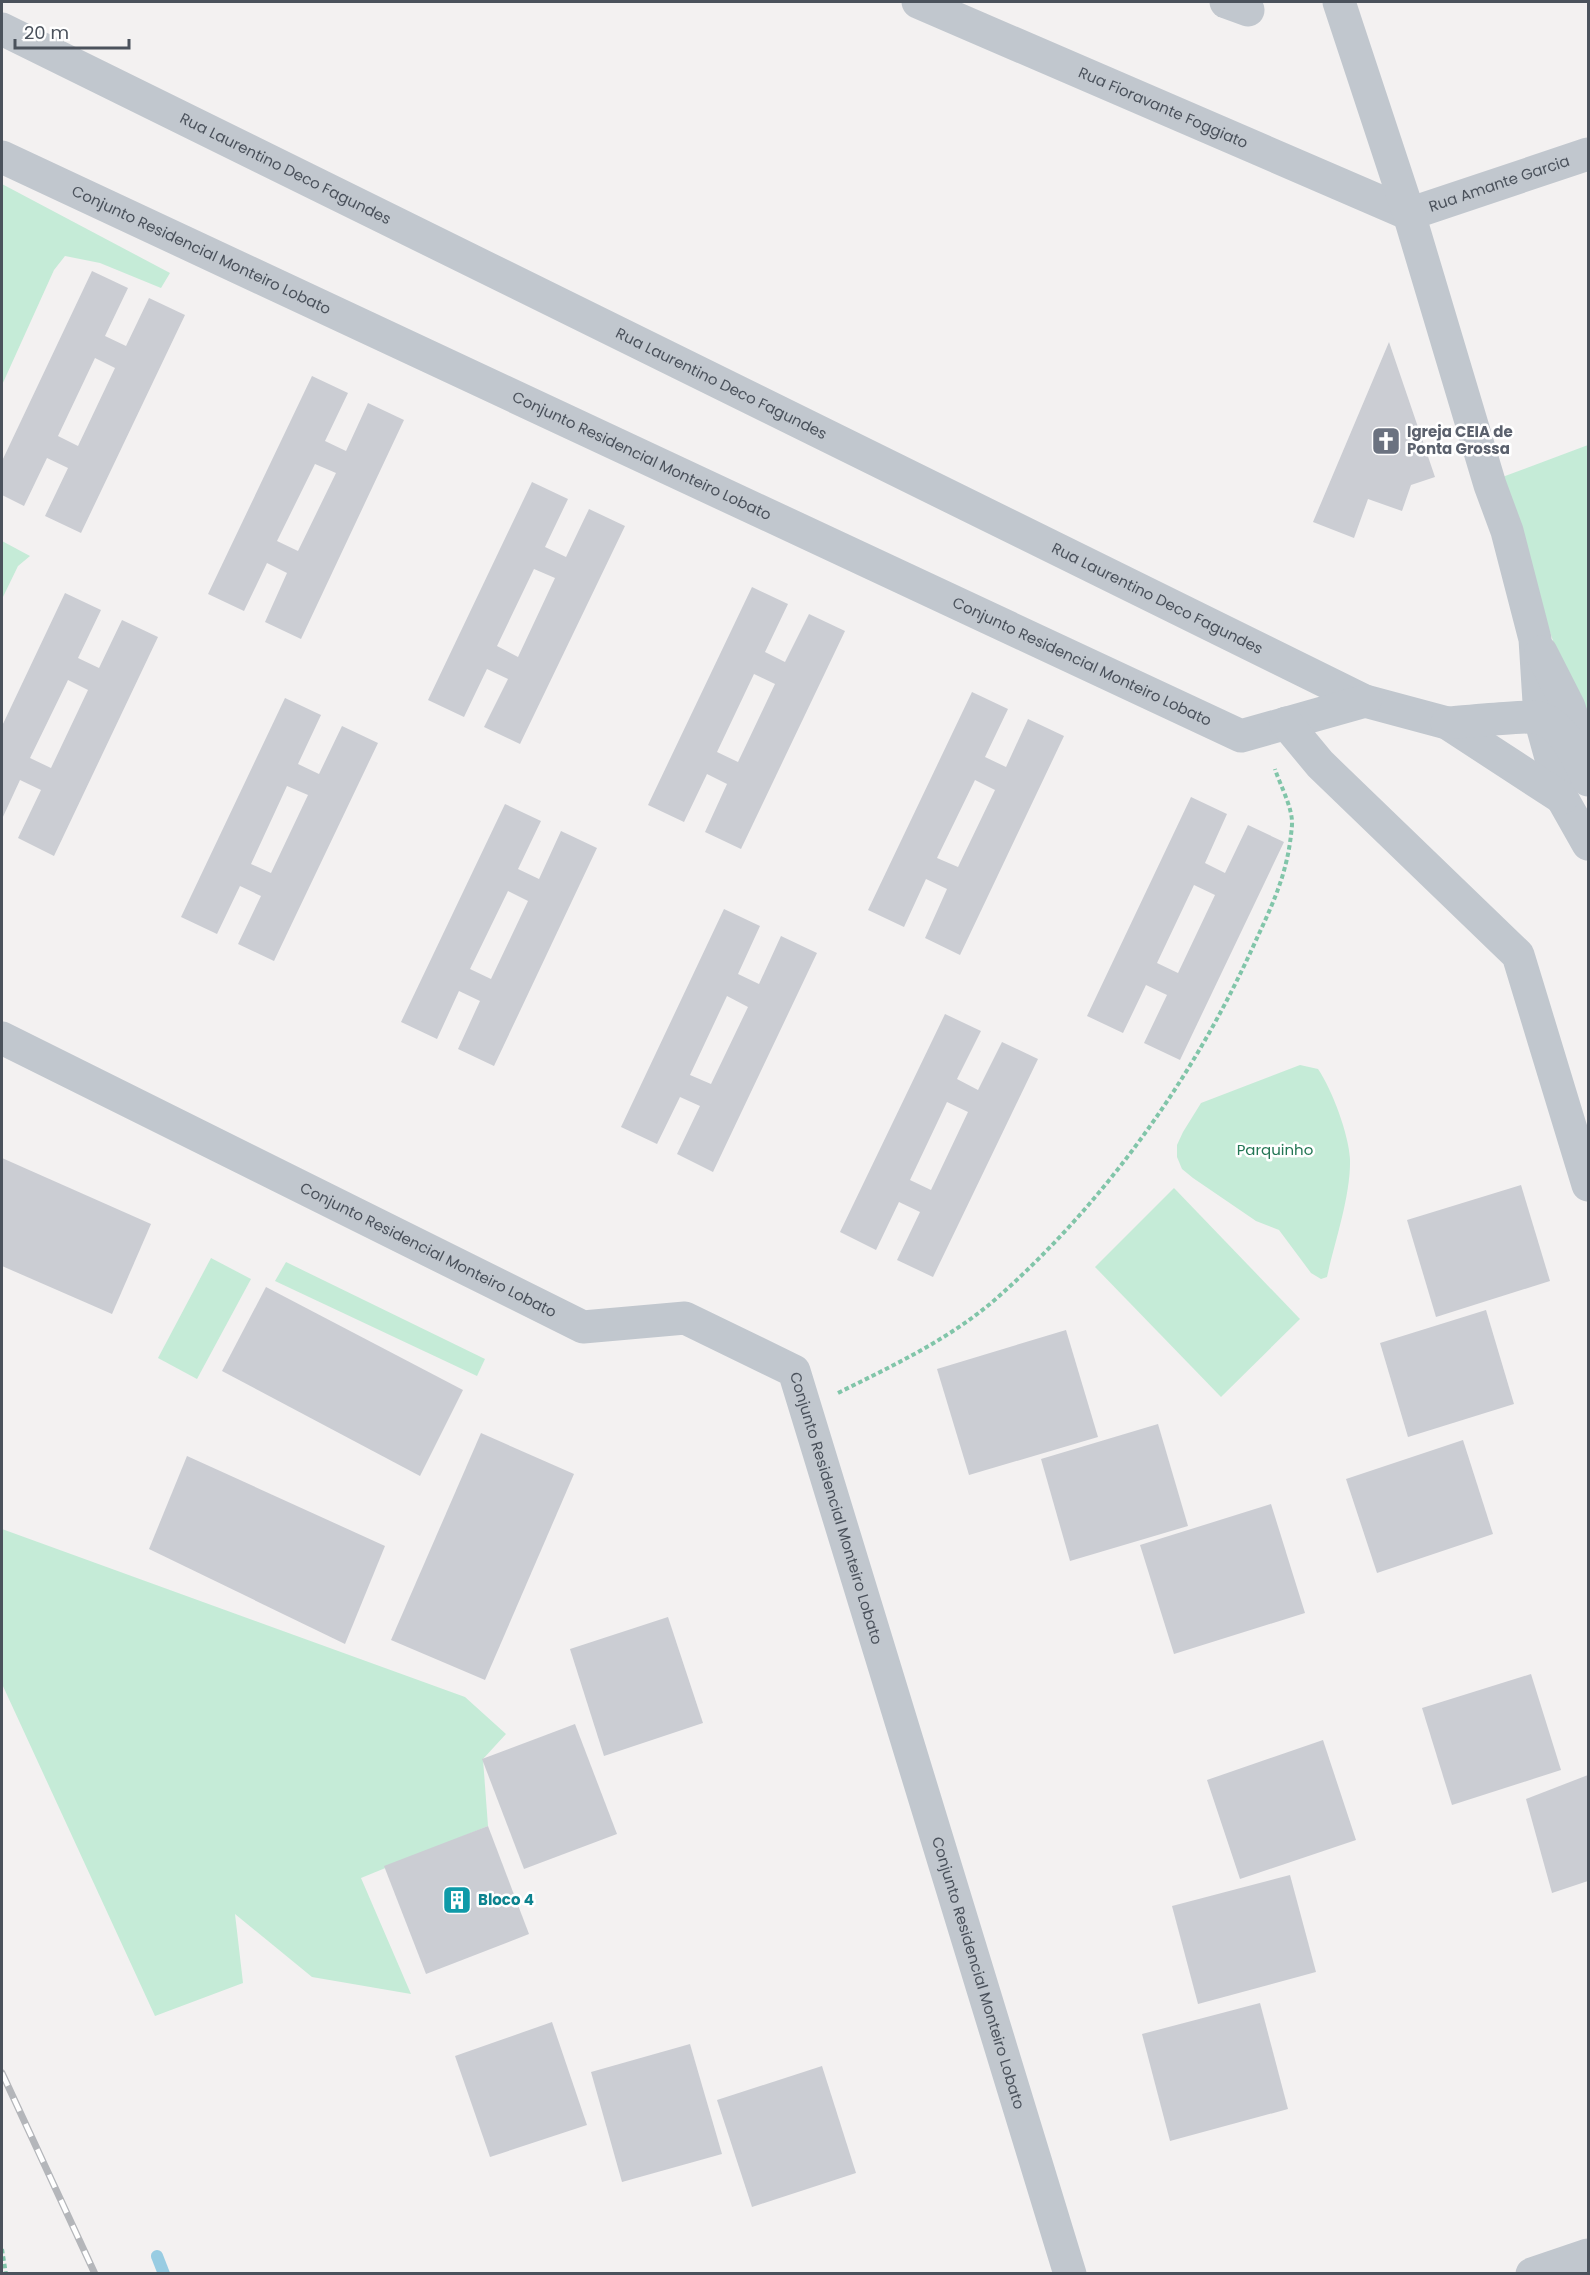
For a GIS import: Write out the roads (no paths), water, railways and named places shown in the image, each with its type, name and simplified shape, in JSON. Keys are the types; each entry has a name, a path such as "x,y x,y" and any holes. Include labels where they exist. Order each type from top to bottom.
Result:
{"street":[{"name":"Rua Fioravante Foggiato","path":"918,2 1409,214"},
{"path":"1340,2 1409,214 1490,484 1507,531 1535,639 1540,718 1562,798 1588,844"},
{"name":"Rua Laurentino Deco Fagundes","path":"2,28 1365,701 1447,723 1562,798"},
{"name":"Rua Amante Garcia","path":"1409,214 1588,154"},
{"name":"Conjunto Residencial Monteiro Lobato","path":"2,158 1241,735 1365,701"},
{"path":"1535,639 1569,707 1588,765"},
{"path":"1540,718 1570,744 1588,780"},
{"name":"Rua Laurentino Deco Fagundes","path":"1447,723 1540,718"},
{"path":"1275,726 1320,764 1518,956 1588,1185"},
{"name":"Conjunto Residencial Monteiro Lobato","path":"2,1038 584,1327 685,1318 794,1371 1070,2274"},
{"path":"1532,2274 1588,2255"}],"waterway":[{"path":"157,2256 164,2274"}],"railway":[{"path":"2,2073 95,2274"}],"place":[{"name":"Igreja CEIA de Ponta Grossa","path":"1386,441"},
{"name":"Bloco 4","path":"457,1900"}],"park label":[{"name":"Parquinho","path":"1275,1150"}]}
